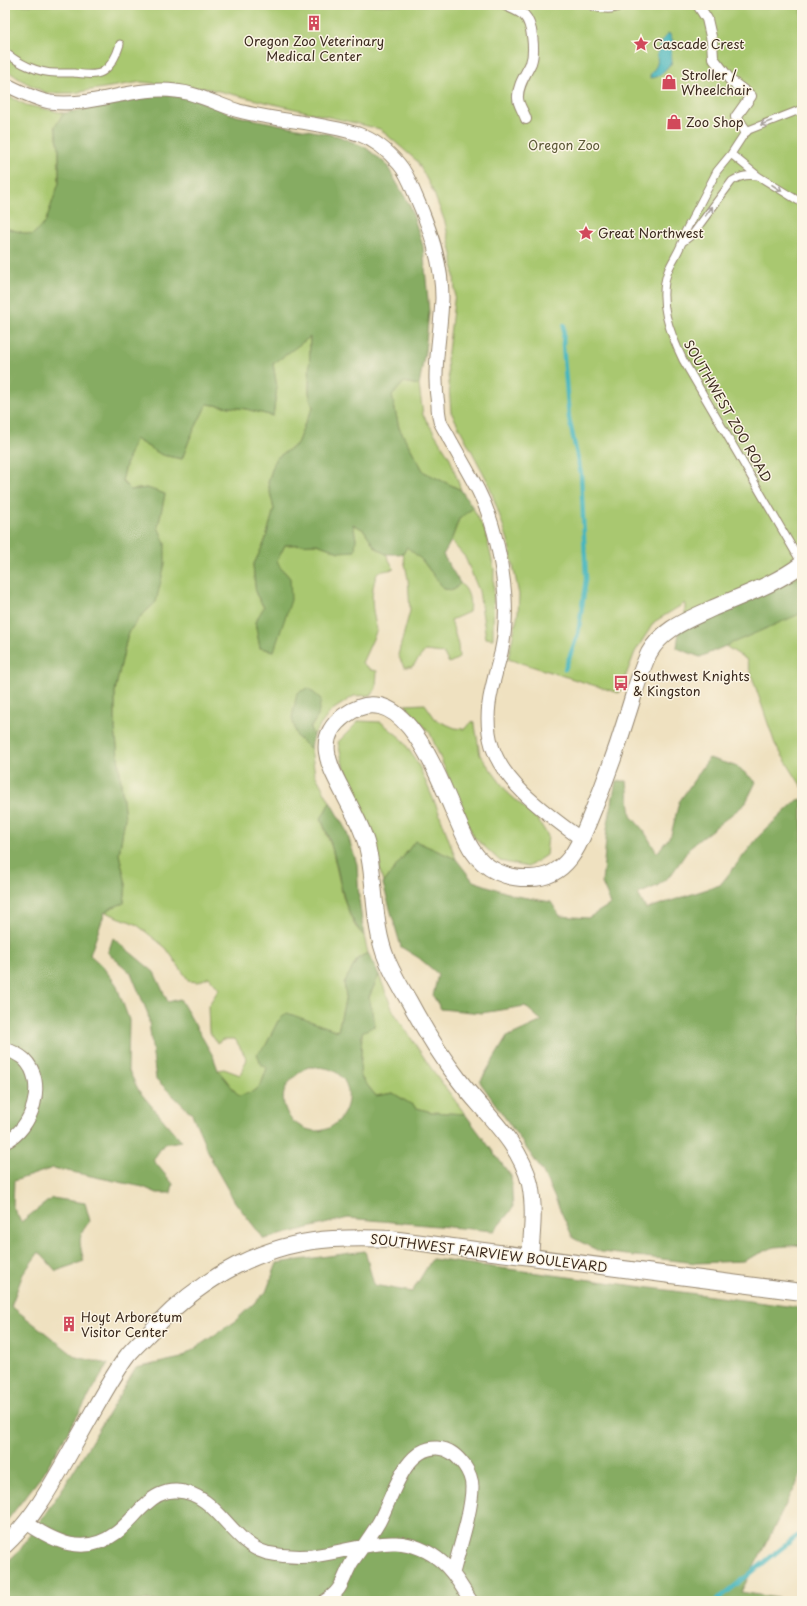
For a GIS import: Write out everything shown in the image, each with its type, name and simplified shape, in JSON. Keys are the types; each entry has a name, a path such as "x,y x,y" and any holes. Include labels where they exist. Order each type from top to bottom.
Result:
{"street":[{"path":"505,5 515,9 525,16 531,34 534,51 531,63 522,81 518,98 526,119"},
{"path":"593,5 597,7 616,7 619,5"},
{"path":"698,5 706,19 712,41 713,58 731,81 751,96 736,117 746,131"},
{"path":"5,84 36,98 49,102 70,103 149,91 175,90 192,94 240,111 358,134 375,142 400,165 406,174 424,214 431,235 441,277 442,299 436,382 440,420 479,491 490,519 503,575 505,601 503,637 487,707 488,727 492,747 508,774 526,796 581,839"},
{"path":"530,1257 532,1201 529,1181 517,1152 501,1130 475,1101 440,1054 387,961 381,943 376,919 369,851 361,826 330,766 326,755 327,742 330,733 335,725 344,717 366,707 374,706 392,712 404,721 414,733 430,759 472,850 488,866 499,873 525,878 547,876 562,867 574,854 595,806 611,762 637,680 657,641 676,625 781,578 802,564"},
{"path":"5,1049 24,1059 33,1075 36,1088 34,1104 28,1120 18,1134 5,1142"},
{"name":"SOUTHWEST FAIRVIEW BOULEVARD","path":"5,1545 40,1502 129,1355 180,1302 218,1275 238,1263 270,1250 304,1242 332,1239 391,1239 802,1292"},
{"path":"325,1601 340,1589 351,1564 379,1522 407,1465 418,1454 431,1448 443,1448 451,1451 458,1457 469,1471 472,1488 469,1508 453,1573"},
{"path":"25,1522 41,1533 60,1542 85,1546 100,1542 117,1533 152,1499 164,1493 177,1491 191,1494 203,1500 218,1512 247,1544 268,1553 289,1556 313,1556 386,1542 401,1543 418,1547 442,1562 453,1573 471,1601"}],"lane":[{"path":"5,52 16,60 39,70 54,73 90,74 101,72 112,62 118,52 120,44"},
{"path":"746,131 802,109"},
{"name":"SOUTHWEST ZOO ROAD","path":"746,131 731,154 717,171 685,232 684,241 668,272 664,298 665,312 669,328 683,360 802,564"},
{"path":"731,154 758,176 802,203"},
{"name":"SOUTHWEST ZOO ROAD","path":"684,241 692,235 732,181 740,176 758,176"}],"green space":[{"name":"Oregon Zoo","path":"5,5 802,5 802,787 775,744 746,659 685,621 685,603 654,622 635,652 619,693 508,659 518,613 519,595 508,540 488,482 451,412 447,360 455,293 453,259 445,222 433,191 417,161 380,129 210,89 141,82 73,93 46,93 21,80 5,69"},
{"path":"5,94 26,105 64,113 55,126 59,148 59,183 45,223 32,235 5,228"},
{"path":"158,94 187,96 237,116 338,136 365,147 386,164 410,206 423,246 429,312 425,351 419,385 404,382 392,396 399,428 424,472 461,490 473,508 459,519 451,541 443,555 460,583 454,590 444,589 422,560 407,547 403,554 386,554 375,547 364,530 353,524 356,539 355,551 339,552 317,544 285,545 277,561 280,567 290,578 291,600 274,651 260,648 255,622 264,607 256,594 253,566 265,541 274,509 268,483 275,459 297,444 305,423 313,408 309,393 310,337 273,364 277,387 273,416 246,409 207,404 190,438 182,459 162,455 135,439 122,481 131,490 147,488 165,494 158,527 165,543 165,564 156,602 140,617 128,633 115,691 115,729 125,818 119,854 126,884 124,903 105,912 90,955 102,966 116,984 129,1020 128,1069 139,1091 181,1141 164,1144 153,1160 173,1184 171,1193 157,1193 143,1187 53,1168 14,1181 13,1207 21,1222 52,1198 85,1203 90,1221 83,1231 80,1240 84,1261 56,1271 39,1252 23,1274 11,1306 76,1357 108,1364 43,1474 5,1523 5,228 32,235 45,223 59,183 59,148 55,126 64,113 120,103"},
{"path":"310,336 309,393 313,408 305,423 297,444 275,459 268,483 274,509 265,541 253,566 256,594 264,608 255,622 260,648 274,651 290,578 280,567 277,561 285,545 317,544 339,552 356,539 353,524 364,530 375,547 386,554 394,569 378,572 373,586 372,601 377,630 362,663 371,670 377,671 376,688 372,695 354,696 331,711 313,735 310,729 318,716 297,737 311,749 315,774 330,802 321,819 332,848 343,897 355,926 364,936 368,953 358,958 344,983 346,996 338,1031 315,1024 278,1021 266,1045 257,1054 267,1068 260,1085 252,1093 239,1097 218,1070 224,1069 240,1075 247,1059 235,1039 223,1039 217,1043 209,1031 208,1006 219,989 209,977 198,982 189,981 166,948 136,924 105,912 124,903 126,884 119,854 125,818 115,729 115,691 128,633 140,617 156,602 165,543 158,527 165,494 147,488 131,490 122,481 135,439 162,455 182,459 190,438 207,404 246,409 273,416 277,387 273,364"},
{"path":"404,382 419,385 423,415 450,458 461,490 424,472 399,428 392,396"},
{"path":"473,508 485,531 494,569 493,639 486,638 479,591 465,557 451,541 459,519"},
{"path":"407,546 422,560 444,589 454,590 460,583 467,592 470,604 469,612 451,620 458,645 459,658 449,663 443,653 425,651 412,667 404,667 398,655 410,611 408,579 403,554"},
{"path":"802,574 802,613 700,657 677,648 679,631 797,578"},
{"path":"308,688 321,699 318,716 310,728 313,735 311,749 297,737 292,718 297,693"},
{"path":"425,704 436,720 455,728 464,729 473,721 480,755 508,793 538,820 548,836 546,855 528,867 500,861 473,836 430,733 405,705"},
{"path":"359,721 381,722 402,739 418,764 438,810 456,859 415,841 383,884 372,831 345,774 338,742"},
{"path":"709,758 738,767 756,782 745,804 691,846 671,875 657,886 638,894 646,909 720,885 760,835 797,800 802,799 802,1245 774,1247 743,1261 696,1263 601,1252 573,1238 543,1172 480,1082 507,1037 542,1021 525,1006 482,1013 441,1009 433,996 438,974 419,958 401,947 383,884 415,841 456,859 473,881 516,896 551,902 560,916 588,918 611,904 602,883 607,829 616,781 627,781 631,816 644,831 657,853 671,835 679,802"},
{"path":"330,802 346,830 357,864 359,899 364,936 356,926 346,905 329,837 321,819"},
{"path":"113,938 154,972 168,1002 180,999 213,1056 218,1070 239,1096 255,1090 261,1085 267,1068 262,1066 257,1054 266,1045 278,1021 287,1013 338,1031 346,996 344,983 358,958 368,953 379,975 369,997 375,1026 362,1032 360,1076 376,1096 393,1093 417,1108 431,1112 465,1114 511,1176 513,1208 494,1231 348,1218 264,1239 235,1202 214,1165 192,1114 156,1079 148,1014 131,973 108,953","holes":["308,1067 332,1070 343,1079 348,1090 347,1103 342,1115 334,1125 322,1130 308,1130 293,1121 287,1114 283,1101 285,1089 288,1084 292,1079"]},
{"path":"379,975 393,1011 431,1068 465,1114 431,1112 417,1108 393,1093 376,1096 360,1076 362,1032 371,1008 369,997"},
{"path":"365,1251 374,1285 412,1292 432,1259 802,1308 802,1473 741,1592 795,1601 5,1601 5,1564 20,1550 65,1485 136,1368 181,1358 235,1321 266,1292 277,1263"}],"water":[{"path":"669,33 673,41 671,49 672,63 660,75 650,78 657,64 657,55 660,46"}],"waterway":[{"path":"564,325 563,345 569,418 581,474 586,579 578,634 565,669"},
{"path":"716,1601 802,1532"}],"place":[{"name":"Oregon Zoo Veterinary Medical Center","path":"314,23"},
{"name":"Cascade Crest","path":"641,44"},
{"name":"Stroller / Wheelchair","path":"669,82"},
{"name":"Zoo Shop","path":"674,122"},
{"name":"Great Northwest","path":"586,233"},
{"name":"Southwest Knights & Kingston","path":"621,683"},
{"name":"Hoyt Arboretum Visitor Center","path":"69,1324"}]}
